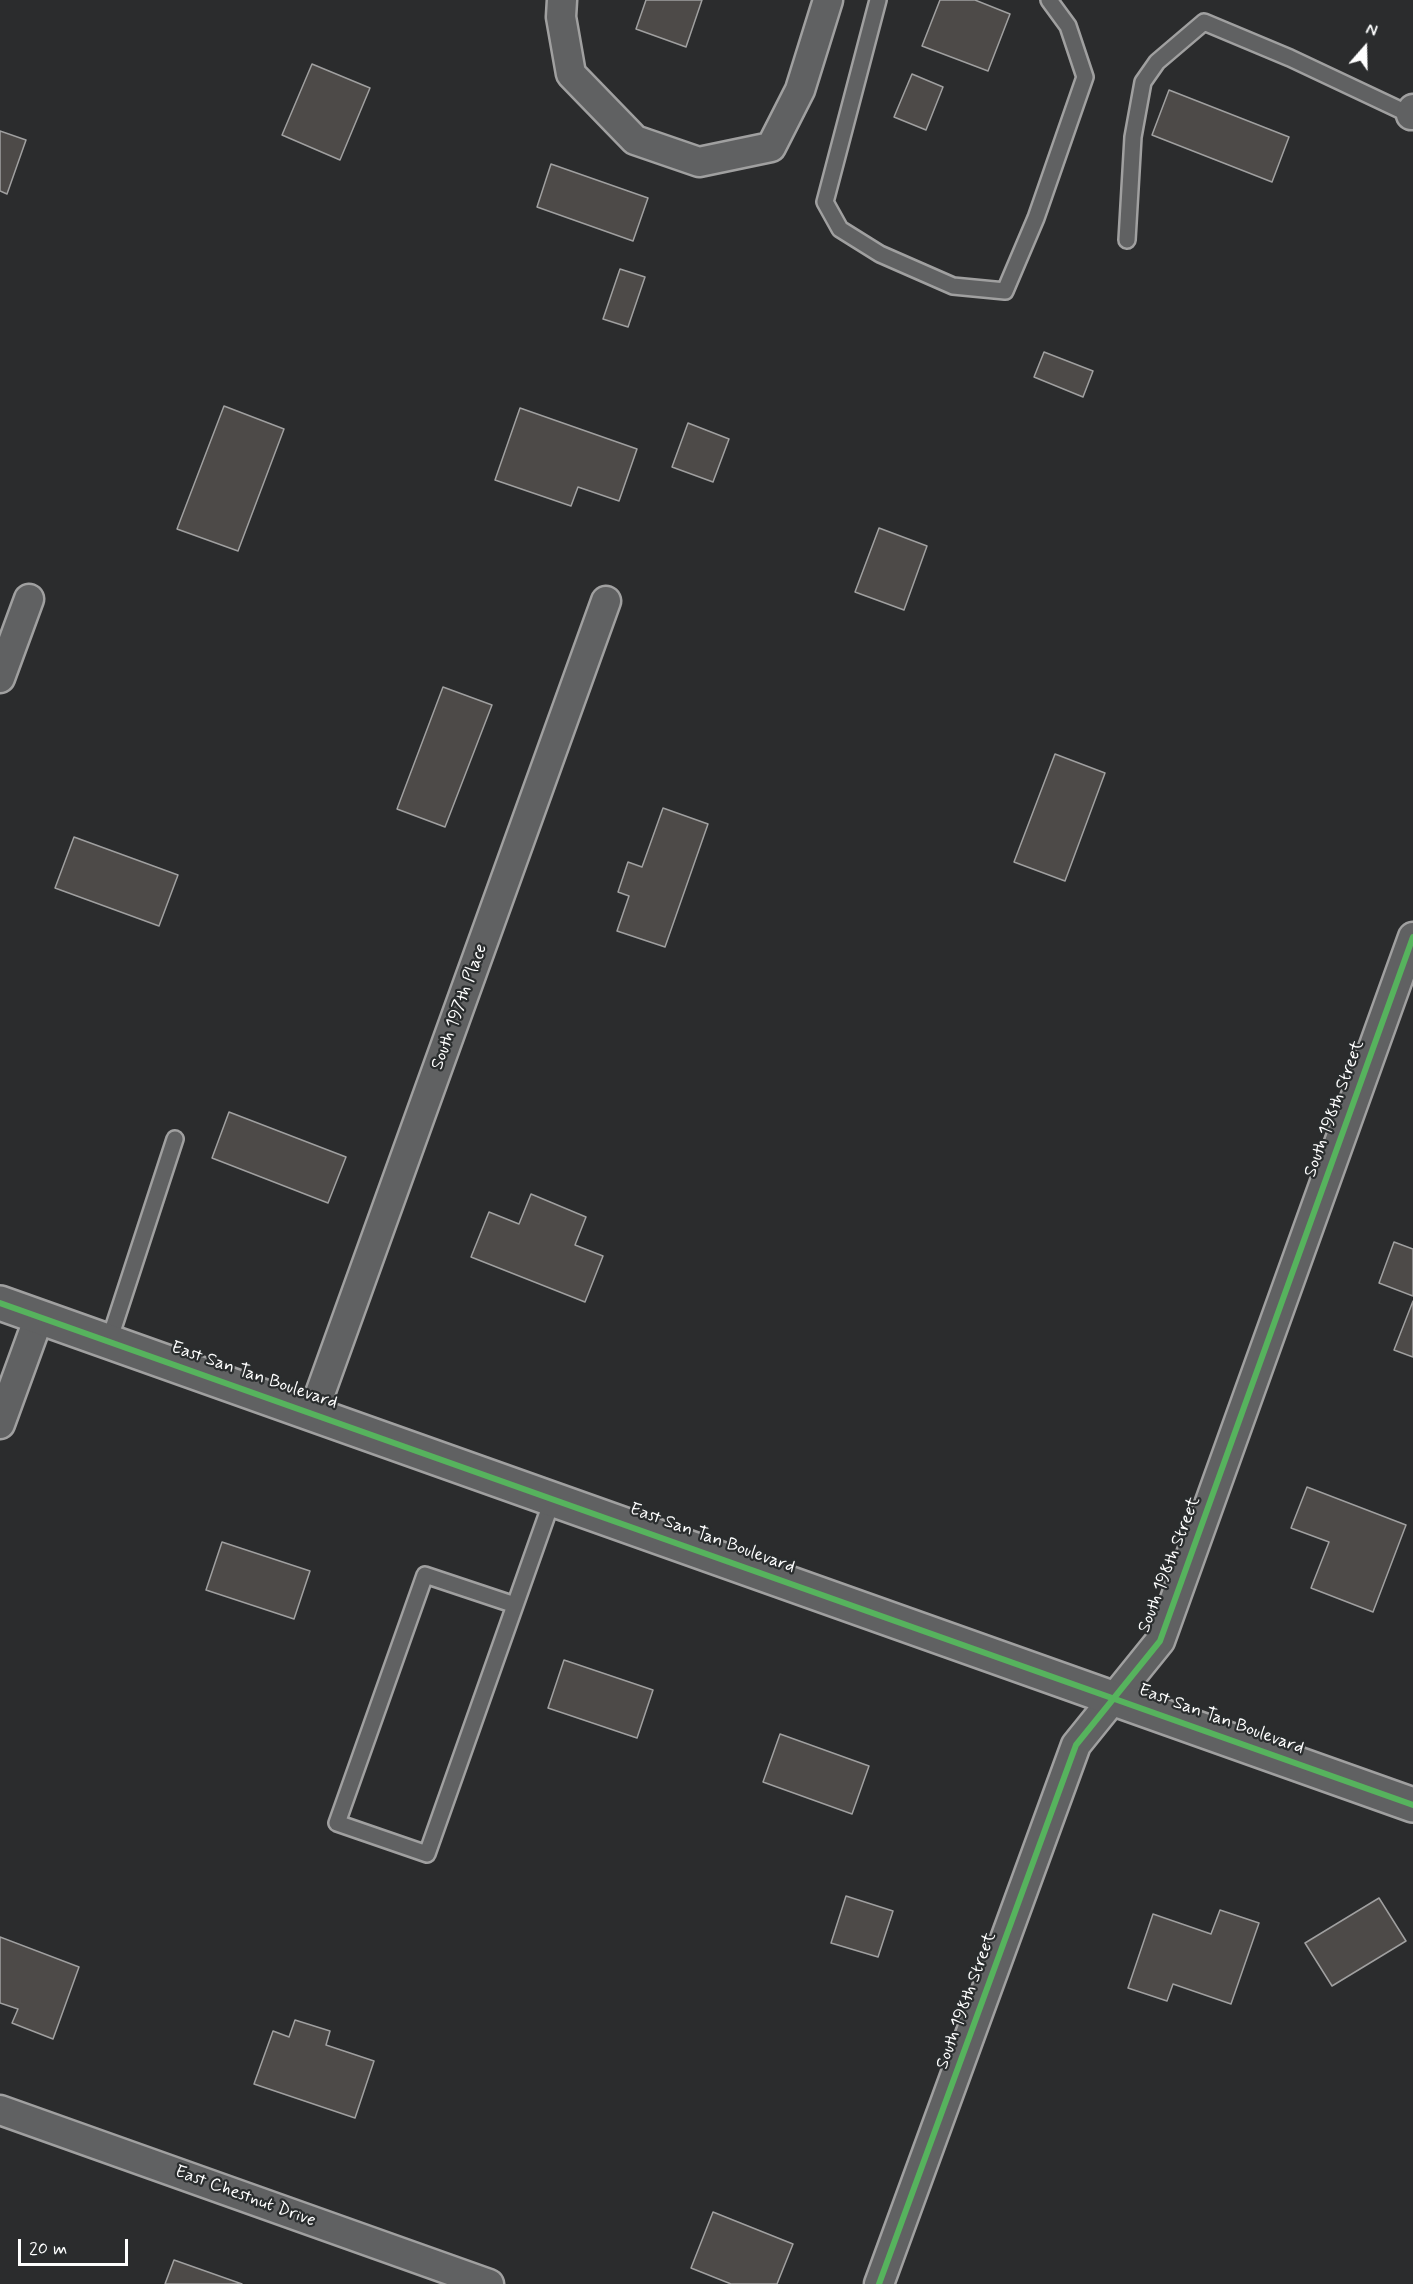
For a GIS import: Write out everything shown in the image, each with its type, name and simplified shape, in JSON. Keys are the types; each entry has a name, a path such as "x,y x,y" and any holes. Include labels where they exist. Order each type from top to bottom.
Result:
{"street":[{"path":"562,0 561,17 571,74 635,140 699,162 771,147 800,90 828,0"},
{"path":"0,678 29,599"},
{"name":"South 197th Place","path":"313,1413 606,601"},
{"name":"South 198th Street","path":"879,2284 1076,1745 1160,1641 1413,937"},
{"name":"East San Tan Boulevard","path":"0,1303 1413,1805"},
{"path":"0,1424 39,1317"},
{"name":"East Chestnut Drive","path":"0,2110 489,2284"}],"lane":[{"path":"878,0 825,202 840,229 880,254 953,286 1005,291 1036,218 1085,76 1068,26 1049,0"},
{"path":"1126,240 1133,137 1143,81 1157,62 1204,22 1412,113"},
{"path":"110,1341 175,1139"},
{"path":"515,1605 425,1575 337,1823 427,1854 553,1498"}],"building":[{"path":"646,0 702,0 686,47 636,29"},
{"path":"940,0 975,0 1010,14 988,71 922,46"},
{"path":"312,64 370,88 340,160 282,135"},
{"path":"912,74 943,87 926,130 894,117"},
{"path":"1169,90 1289,137 1272,182 1152,135"},
{"path":"0,131 26,140 7,194 0,191"},
{"path":"551,164 648,198 633,241 537,207"},
{"path":"620,269 645,277 628,327 603,319"},
{"path":"1044,352 1093,371 1083,397 1034,377"},
{"path":"224,406 284,429 238,551 177,529"},
{"path":"520,408 637,449 619,501 578,487 571,506 495,480"},
{"path":"688,423 729,439 713,482 672,467"},
{"path":"879,528 927,546 904,610 855,592"},
{"path":"443,687 492,705 445,827 397,809"},
{"path":"1055,754 1105,773 1065,881 1014,862"},
{"path":"663,808 708,824 665,947 617,931 629,896 618,892 628,862 642,867"},
{"path":"74,837 178,875 159,926 55,888"},
{"path":"229,1112 346,1157 328,1203 212,1158"},
{"path":"531,1194 586,1217 575,1245 603,1256 585,1302 471,1257 489,1212 519,1224"},
{"path":"1394,1242 1413,1249 1413,1296 1379,1283"},
{"path":"1413,1301 1413,1357 1394,1350"},
{"path":"1307,1487 1406,1525 1373,1612 1311,1588 1329,1542 1291,1528"},
{"path":"222,1542 310,1571 294,1619 206,1590"},
{"path":"564,1660 653,1690 637,1738 548,1708"},
{"path":"780,1734 869,1766 852,1814 763,1782"},
{"path":"846,1896 893,1911 878,1957 831,1943"},
{"path":"1379,1898 1406,1941 1332,1986 1305,1943"},
{"path":"1220,1910 1259,1923 1231,2004 1173,1984 1167,2001 1128,1988 1153,1914 1211,1934"},
{"path":"0,1937 79,1967 53,2039 12,2023 18,2009 0,2003"},
{"path":"295,2020 330,2031 326,2045 374,2061 355,2118 254,2084 273,2031 289,2037"},
{"path":"713,2212 793,2244 777,2284 731,2284 691,2268"},
{"path":"174,2260 242,2284 165,2284"}],"cycle path":[{"path":"879,2284 1076,1745 1160,1641 1413,937"},
{"path":"0,1303 1413,1805"}]}
